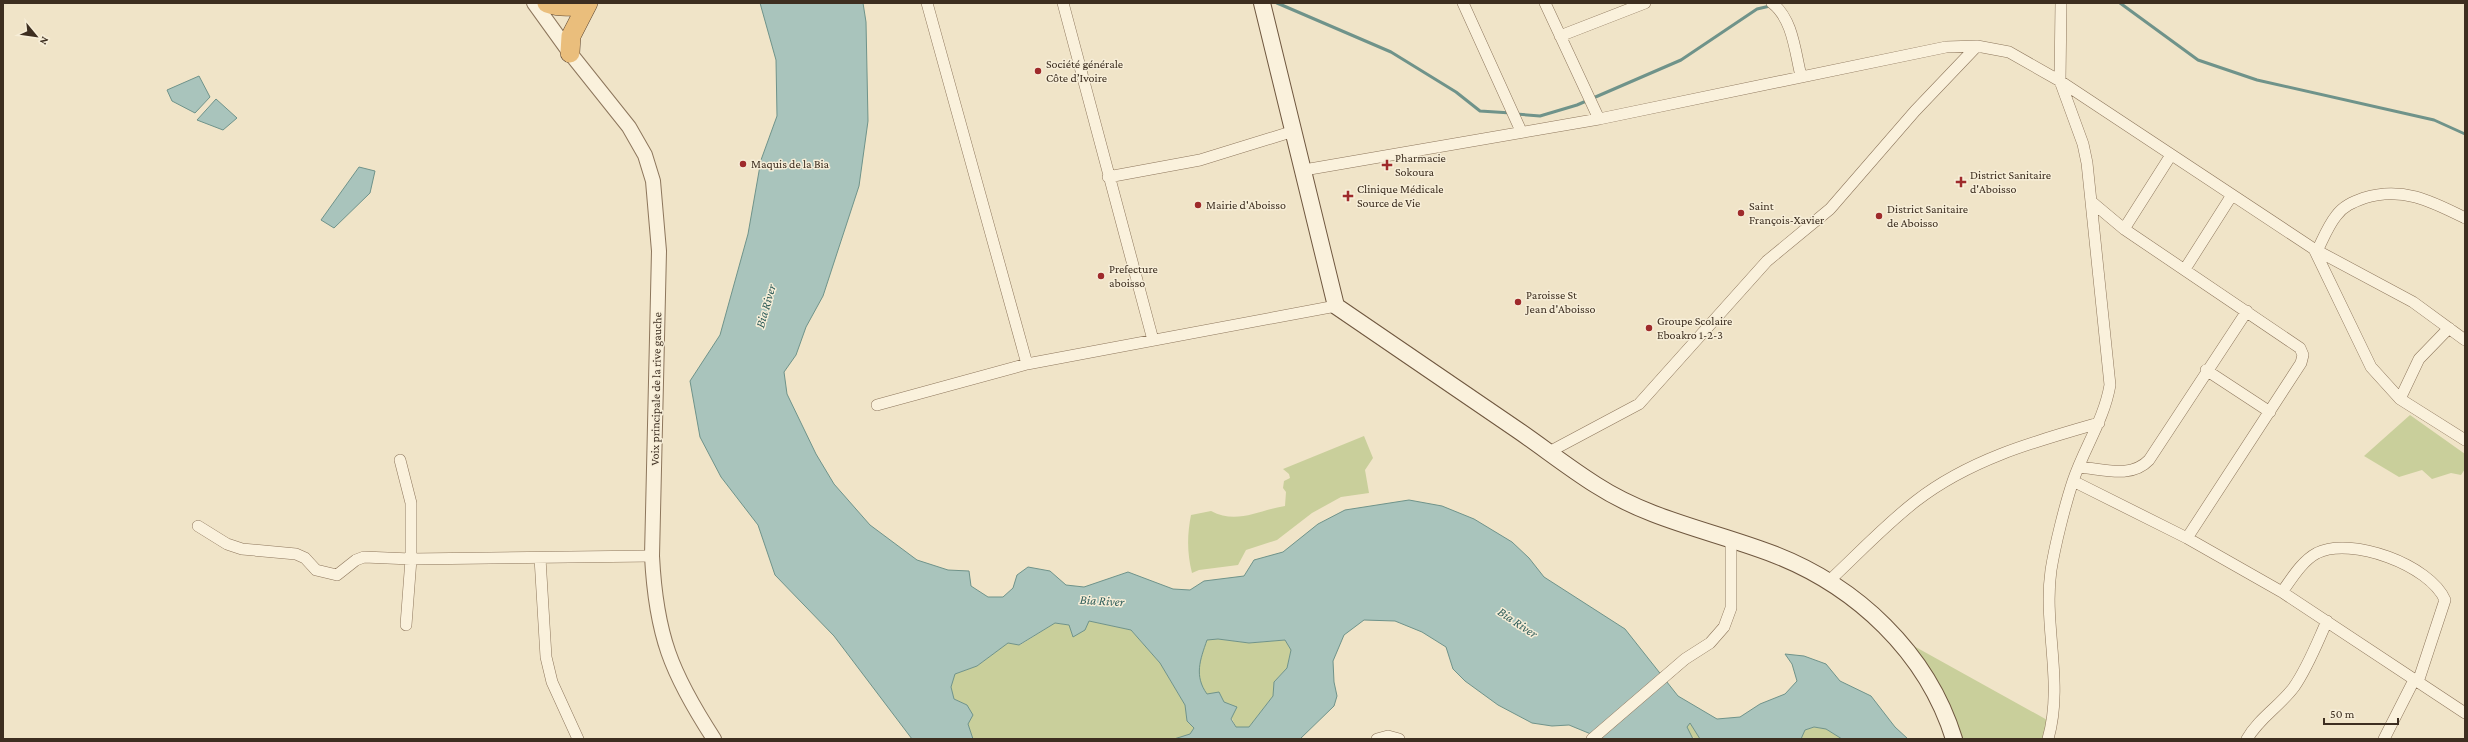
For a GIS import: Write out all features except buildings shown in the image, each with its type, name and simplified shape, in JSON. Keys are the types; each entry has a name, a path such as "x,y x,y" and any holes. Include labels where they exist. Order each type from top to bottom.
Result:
{"highway":[{"path":"547,3 561,7 575,6 582,3"},
{"path":"570,53 571,36 588,3"}],"main road":[{"path":"1262,3 1336,306 1596,485 1629,504 1660,517 1771,553 1829,581 1861,604 1890,631 1913,658 1935,692 1947,717 1954,739"}],"street":[{"name":"Voix principale de la rive gauche","path":"534,3 570,53 629,127 645,155 653,181 659,251 652,556 654,594 659,622 672,668 691,704 714,739"},
{"path":"927,3 1027,364"},
{"path":"1063,3 1108,177 1153,340"},
{"path":"1462,3 1521,131"},
{"path":"1545,3 1599,119"},
{"path":"1560,36 1645,3"},
{"path":"1772,3 1790,29 1801,76"},
{"path":"2048,739 2056,698 2047,601 2052,568 2073,481 2099,423 2106,404 2110,385 2093,203 2083,144 2060,81 2061,3"},
{"path":"1304,170 1521,131 1599,119 1946,47 1977,46 2009,52 2060,81 2315,250 2413,302 2465,340"},
{"path":"1549,452 1639,404 1767,261 1830,209 1915,111 1977,46"},
{"path":"1108,177 1200,160 1294,131"},
{"path":"2124,229 2171,154"},
{"path":"2185,269 2232,194"},
{"path":"2315,250 2336,216 2344,207 2378,194 2411,194 2432,201 2465,218"},
{"path":"2093,203 2124,229 2300,348 2303,355 2301,363 2270,412 2187,538"},
{"path":"2315,250 2371,367 2400,399 2465,440"},
{"path":"878,405 1027,364 1336,306"},
{"path":"2079,467 2132,472 2142,468 2149,460 2206,370 2247,311"},
{"path":"2400,399 2419,359 2449,328"},
{"path":"2206,370 2270,412"},
{"path":"1829,581 1917,500 1970,468 2029,442 2099,423"},
{"path":"400,460 411,503 411,559 406,625"},
{"path":"2073,481 2187,538 2282,592 2465,713"},
{"path":"198,526 227,544 242,549 301,556 316,570 332,574 343,572 356,560 364,557 411,559 652,556"},
{"path":"1592,739 1685,659 1710,643 1724,627 1731,608 1731,541"},
{"path":"2282,592 2306,560 2318,553 2332,549 2364,550 2393,558 2420,572 2441,590 2445,600 2416,681 2384,739"},
{"path":"540,558 546,657 552,682 578,739"},
{"path":"2247,739 2254,726 2293,688 2303,673 2327,621"},
{"path":"1377,739 1388,736 1399,739"}],"green space":[{"path":"2410,415 2465,454 2465,469 2461,475 2451,473 2432,479 2422,470 2399,477 2364,456"},
{"path":"1364,436 1373,458 1365,470 1369,493 1341,497 1312,513 1277,540 1246,550 1238,565 1199,570 1192,573 1188,544 1191,515 1211,511 1230,517 1239,517 1285,506 1286,492 1283,488 1284,481 1290,478 1289,474 1283,469"},
{"path":"1089,621 1131,630 1160,663 1185,705 1187,721 1194,728 1190,734 1174,739 973,739 968,724 967,705 954,699 951,687 955,674 977,666 1008,643 1020,645 1055,623 1069,625"},
{"path":"1218,639 1249,643 1285,640 1291,650 1287,668 1274,682 1273,696 1249,727 1236,727 1224,702 1209,695 1202,688 1199,682 1198,675 1200,660 1207,640"},
{"path":"1903,640 2049,721 2046,739 1957,739"},
{"path":"1690,723 1700,739 1690,737 1686,727"},
{"path":"1814,727 1826,729 1842,739 1801,739 1805,730"}],"water":[{"name":"Bia River","path":"760,3 863,3 866,22 868,121 859,186 823,296 806,327 796,355 784,372 787,394 816,454 834,484 870,525 917,560 948,570 969,571 971,586 988,597 1003,597 1013,588 1017,575 1028,567 1050,571 1066,585 1084,587 1128,572 1173,589 1190,590 1204,581 1244,576 1254,560 1283,552 1318,524 1345,510 1409,500 1442,506 1474,519 1512,542 1529,558 1544,577 1625,629 1678,696 1717,719 1740,717 1760,704 1785,694 1797,681 1792,664 1785,654 1804,656 1826,664 1840,681 1871,696 1895,727 1908,739 1842,739 1826,729 1814,727 1805,730 1801,739 1700,739 1690,723 1687,727 1693,739 1603,739 1569,725 1552,726 1532,723 1498,705 1465,681 1453,669 1446,647 1422,632 1395,621 1364,620 1344,635 1333,661 1334,682 1337,696 1334,706 1300,739 1174,739 1190,734 1194,728 1187,721 1185,705 1160,663 1131,630 1089,621 1085,630 1073,637 1069,625 1055,623 1019,645 1008,643 977,666 955,674 951,687 954,699 967,705 973,715 968,724 973,739 912,739 834,636 775,575 758,525 721,477 700,437 690,381 720,335 748,234 761,160 777,116 776,60","holes":["1218,639 1249,643 1285,640 1291,650 1287,668 1274,682 1273,696 1249,727 1236,727 1231,719 1237,707 1224,702 1219,692 1207,694 1199,674 1200,661 1207,640"]},
{"path":"199,76 210,97 195,113 172,101 167,90"},
{"path":"216,99 237,118 223,130 197,120"},
{"path":"359,167 375,171 370,193 334,228 321,220"}],"waterway":[{"path":"1277,3 1391,52 1456,92 1480,111 1511,113"},
{"path":"2120,3 2198,60 2257,80 2434,120 2465,134"},
{"path":"1516,114 1540,116 1577,105 1681,60 1757,9 1770,6"}],"place":[{"name":"Société générale Côte d’Ivoire","path":"1038,71"},
{"name":"Maquis de la Bia","path":"743,164"},
{"name":"Pharmacie Sokoura","path":"1387,165"},
{"name":"District Sanitaire d'Aboisso","path":"1961,182"},
{"name":"Clinique Médicale Source de Vie","path":"1348,196"},
{"name":"Mairie d'Aboisso","path":"1198,205"},
{"name":"Saint François-Xavier","path":"1741,213"},
{"name":"District Sanitaire de Aboisso","path":"1879,216"},
{"name":"Prefecture aboisso","path":"1101,276"},
{"name":"Paroisse St Jean d'Aboisso","path":"1518,302"},
{"name":"Groupe Scolaire Eboakro 1-2-3","path":"1649,328"}]}
